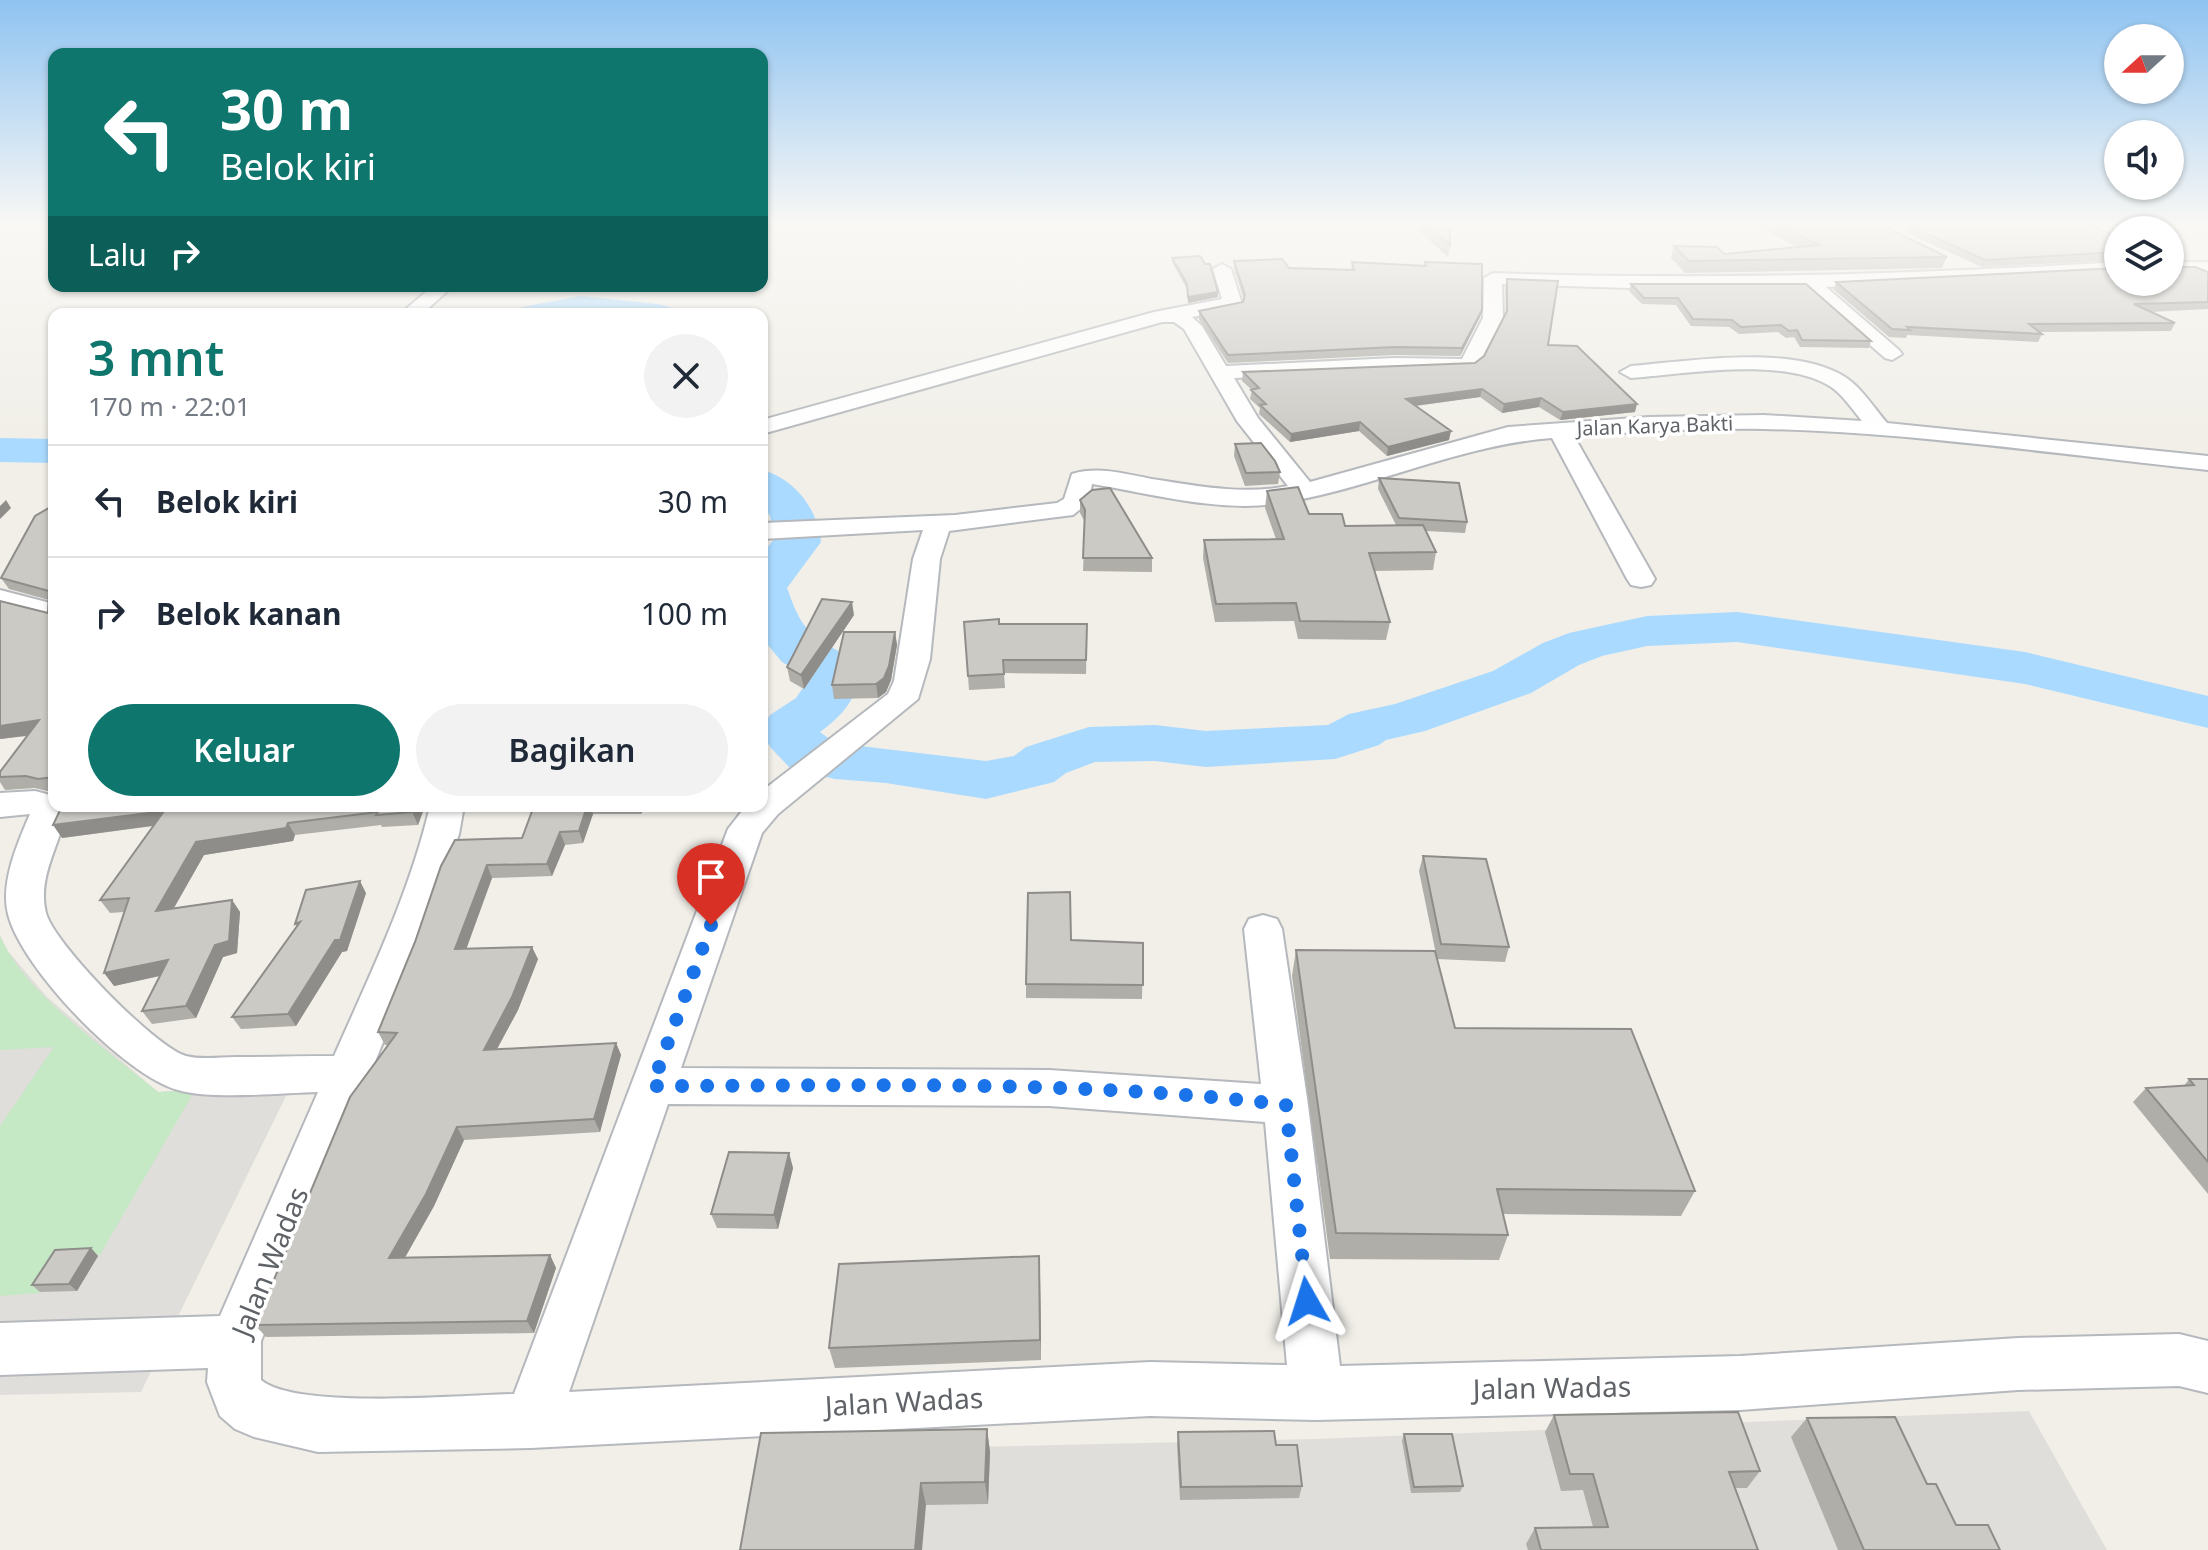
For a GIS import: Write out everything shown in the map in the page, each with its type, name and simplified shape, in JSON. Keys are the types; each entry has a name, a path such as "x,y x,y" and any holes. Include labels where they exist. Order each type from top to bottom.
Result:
{"street":[{"path":"417,308 434,294"},
{"path":"768,425 1161,316 1179,316 1194,308 1233,304 1230,294"},
{"path":"1217,373 1394,364 1465,365 1470,363 1493,314 1493,294"},
{"path":"1823,294 1892,354"},
{"path":"1179,316 1192,326 1248,421 1305,491"},
{"path":"1631,372 1723,365 1817,373 1838,382 1880,429"},
{"name":"Jalan Karya Bakti","path":"950,521 1064,510 1076,502 1081,479 1097,476 1233,498 1271,497 1341,483 1508,434 1559,429 1764,422 1880,429 2208,463"},
{"path":"1559,429 1641,579"},
{"path":"768,530 950,521"},
{"path":"768,805 895,707 908,689 934,532 940,524 950,521"},
{"path":"0,599 48,611"},
{"path":"0,805 35,802 48,807"},
{"path":"49,812 32,861 27,915 37,935 72,982 145,1055 174,1072 201,1076 347,1074"},
{"name":"Jalan Wadas","path":"446,812 399,954 235,1341 234,1382 239,1397 254,1410 318,1425 531,1421 1150,1389 1316,1393 1740,1383 2018,1364 2179,1360 2208,1367"},
{"path":"531,1421 746,829 759,812"},
{"path":"1263,929 1286,1105 1316,1393"},
{"path":"652,1086 952,1086 1173,1094 1286,1105"},
{"path":"0,1349 235,1341"}],"shaded area":[{"path":"0,935 8,951 47,997 158,1092 250,1085 287,1094 141,1392 0,1395"},
{"path":"2029,1411 2107,1550 742,1550 759,1452 1315,1439"}],"green space":[{"path":"0,936 28,979 48,1000 158,1092 195,1090 100,1255 62,1256 39,1293 0,1296 0,1126 54,1047 0,1050"}],"building":[{"path":"1482,294 1482,310 1462,348 1395,347 1228,355 1199,311 1243,302 1245,295"},
{"path":"1507,294 1556,294 1548,345 1577,346 1637,404 1563,412 1541,398 1504,404 1482,389 1406,399 1451,431 1388,447 1360,422 1291,434 1260,405 1266,404 1251,390 1259,388 1243,372 1475,363 1484,356 1507,311"},
{"path":"1641,294 1818,294 1871,341 1802,340 1797,330 1789,331 1781,325 1741,327 1732,320 1693,319 1678,298 1644,298"},
{"path":"1851,294 2208,294 2208,302 2134,304 2175,323 2029,324 2042,334 1907,327 1910,330 1892,329"},
{"path":"1261,443 1280,472 1246,473 1235,444"},
{"path":"1379,478 1459,483 1467,522 1399,518"},
{"path":"1298,487 1309,514 1342,514 1345,526 1423,525 1436,552 1369,553 1390,622 1300,621 1296,603 1216,604 1204,540 1284,539 1267,491"},
{"path":"1110,488 1152,558 1083,558 1085,510 1080,500 1092,490"},
{"path":"48,508 48,591 1,578 35,516"},
{"path":"822,599 852,602 801,675 787,667"},
{"path":"0,601 48,613 48,778 0,777 0,772 39,720 0,726"},
{"path":"999,619 999,624 1087,624 1086,660 1003,660 1004,674 968,676 964,622"},
{"path":"844,632 895,632 889,666 884,678 876,684 832,685"},
{"path":"59,812 156,812 53,825"},
{"path":"163,812 378,812 288,823 286,828 196,842 156,911 232,900 229,941 215,945 186,1006 142,1011 168,960 104,973 129,898 100,900"},
{"path":"378,812 412,812 376,815"},
{"path":"532,812 585,812 579,831 560,832 547,864 487,865 455,949 532,947 512,997 484,1050 616,1043 594,1119 457,1127 426,1194 389,1258 550,1255 527,1321 255,1325 350,1097 397,1033 378,1032 415,942 441,866 455,840 522,838"},
{"path":"1423,856 1486,859 1509,947 1441,944"},
{"path":"360,881 340,940 335,940 288,1014 232,1017 300,922 295,924 306,890"},
{"path":"1070,892 1071,940 1143,943 1143,985 1026,984 1028,893"},
{"path":"1296,950 1435,951 1455,1028 1631,1029 1695,1191 1497,1189 1508,1235 1336,1233"},
{"path":"2189,1079 2208,1079 2208,1162 2146,1088 2194,1085"},
{"path":"729,1152 789,1153 774,1215 711,1214"},
{"path":"91,1248 69,1284 32,1285 55,1250"},
{"path":"1039,1256 1040,1340 829,1348 839,1264"},
{"path":"1738,1412 1760,1471 1729,1472 1758,1550 1541,1550 1535,1528 1608,1527 1593,1474 1570,1474 1554,1415"},
{"path":"1895,1417 1927,1484 1936,1484 1956,1525 1988,1525 2000,1550 1864,1550 1807,1418"},
{"path":"987,1429 985,1482 921,1483 915,1550 740,1550 761,1433"},
{"path":"1274,1431 1276,1445 1297,1445 1302,1486 1181,1487 1178,1432"},
{"path":"1404,1434 1452,1434 1463,1486 1414,1487"}],"waterway":[{"path":"561,308 626,308"},
{"path":"0,450 48,451"},
{"path":"768,488 788,508 798,533 798,542 785,554 768,580"},
{"path":"768,602 787,637 803,653 826,667 831,676 832,685 823,702 790,727 791,736 810,755 835,761 986,780 1034,769 1046,760 1089,745 1155,743 1206,749 1335,742 1369,726 1406,719 1512,682 1561,654 1587,644 1647,631 1737,627 2025,668 2208,712"}],"route":[{"path":"711,925 652,1086 936,1086 1173,1094 1286,1105 1307,1301"}]}
